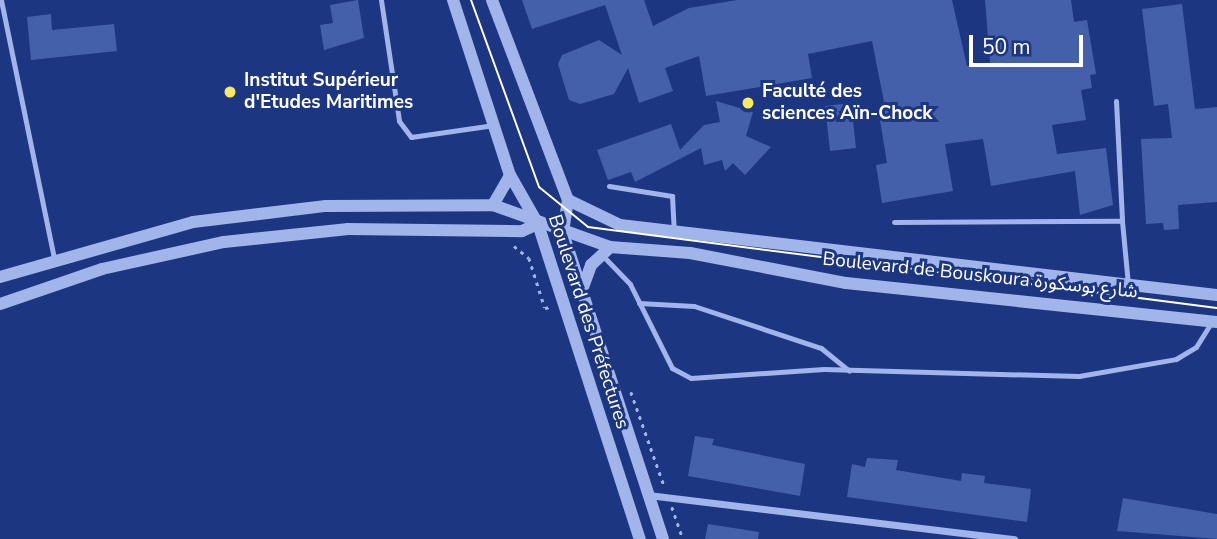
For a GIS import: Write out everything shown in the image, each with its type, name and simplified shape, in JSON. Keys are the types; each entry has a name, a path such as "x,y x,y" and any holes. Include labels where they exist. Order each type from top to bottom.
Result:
{"street":[{"name":"Boulevard des Préfectures","path":"453,0 510,175 538,224 640,539"},
{"name":"Boulevard des Préfectures","path":"492,0 568,200 563,233 663,539"},
{"path":"493,205 510,175"},
{"name":"Boulevard de Bouskoura شارع بوسكورة","path":"568,200 612,223 1217,295"},
{"path":"0,277 139,233 265,212 493,205 538,224"},
{"name":"Boulevard de Bouskoura شارع بوسكورة","path":"0,304 102,269 224,242 348,229 522,231 538,224 605,250 690,253 896,289 1214,322"},
{"path":"582,290 605,250"},
{"path":"648,495 667,495 1014,539"}],"lane":[{"path":"1,0 54,258"},
{"path":"381,0 399,121 411,138 494,125"},
{"path":"1116,101 1128,284"},
{"path":"609,186 672,196 674,230"},
{"path":"894,222 1122,221"},
{"path":"605,250 639,303 668,361 684,376 849,371 1080,376 1176,359 1196,347 1214,322"},
{"path":"639,303 694,306 821,348 849,371"}],"path":[{"path":"498,229 501,241 529,258 545,309 564,304"},
{"path":"627,380 683,539"}],"building":[{"path":"358,0 364,38 324,50 320,25 333,23 330,5"},
{"path":"522,0 644,0 653,26 689,8 737,0 952,0 967,66 990,63 985,0 1071,0 1074,22 1087,20 1096,74 1090,75 1092,88 1081,90 1086,120 1052,125 1057,154 1106,148 1113,205 1080,215 1075,171 991,186 983,139 945,144 953,191 882,203 876,165 887,163 878,108 885,107 872,41 808,54 812,78 706,96 699,56 665,68 673,91 639,103 628,68 614,94 580,104 569,100 558,64 562,55 599,40 622,55 605,5 532,29"},
{"path":"1182,4 1195,109 1217,107 1217,202 1178,205 1179,229 1164,230 1163,223 1146,224 1141,139 1172,138 1168,104 1154,106 1142,9"},
{"path":"51,14 52,30 114,24 117,51 31,60 27,17"},
{"path":"716,101 753,112 746,136 771,147 745,175 733,163 725,171 722,160 704,165 701,148 635,182 631,172 608,180 597,150 671,124 680,150 704,125 720,122"},
{"path":"851,103 856,148 830,151 825,106"},
{"path":"695,436 714,439 712,445 805,464 800,496 688,476"},
{"path":"867,458 898,460 896,470 961,481 962,473 985,476 984,483 1031,489 1027,522 847,497 852,464 865,467"},
{"path":"1123,498 1217,514 1217,539 1117,531"},
{"path":"708,524 759,532 758,539 705,539"}],"tram line":[{"path":"471,0 539,187 588,227 1217,308"}],"place":[{"name":"Institut Supérieur d'Etudes Maritimes","path":"230,92"},
{"name":"Faculté des sciences Aïn-Chock","path":"748,103"}]}
